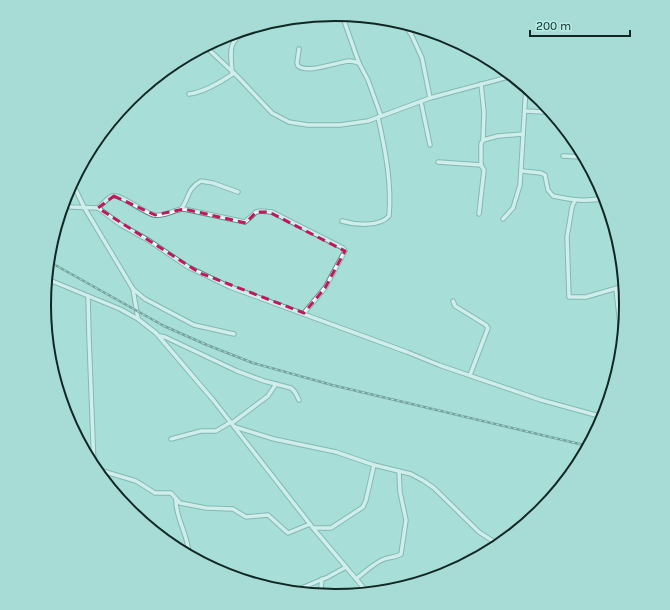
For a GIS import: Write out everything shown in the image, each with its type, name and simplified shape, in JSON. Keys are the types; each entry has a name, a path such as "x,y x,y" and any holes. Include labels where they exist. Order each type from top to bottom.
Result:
{"street":[{"path":"342,221 360,225 384,220 389,216 389,184 380,117 368,80 359,63 344,21"},
{"path":"410,33 422,58 430,98"},
{"path":"233,73 231,59 232,45 236,39"},
{"path":"299,48 298,66 302,68 325,66 349,61 359,63"},
{"path":"209,50 272,113 289,122 308,126 340,125 368,121 430,98 505,78"},
{"path":"189,94 197,93 210,87 233,73"},
{"path":"479,214 484,170 481,165 484,112 481,84"},
{"path":"503,219 513,208 520,185 526,94"},
{"path":"420,102 430,145"},
{"path":"525,111 543,112"},
{"path":"483,140 498,136 523,134"},
{"path":"563,156 577,157"},
{"path":"438,162 481,165"},
{"path":"522,171 544,174 548,190 553,196 575,200 591,201 598,199"},
{"path":"181,209 188,193 200,181 212,183 238,192"},
{"path":"76,190 84,207 133,289 145,299 194,325 234,334"},
{"path":"98,208 114,196 117,196 146,213 161,216 181,209 245,222 256,212 269,212 343,248 344,252 325,288 304,314"},
{"path":"575,200 572,208 567,237 569,297 586,297 616,289 619,312"},
{"path":"69,206 98,208 121,225 200,273 230,287 439,365 541,400 596,415"},
{"path":"52,282 120,309 138,319 159,336 232,424 311,526 364,587"},
{"path":"133,289 138,319"},
{"path":"88,296 94,454"},
{"path":"453,301 455,306 488,328 470,375"},
{"path":"159,336 237,371 291,388 299,400"},
{"path":"171,439 201,432 216,431 232,424 268,396 276,384"},
{"path":"232,424 274,439 336,452 374,465 412,474 429,484 479,532 493,541"},
{"path":"105,471 133,479 155,493 171,493 180,504 206,508 233,509 246,517 268,515 288,532 311,526 331,528 363,507 374,465"},
{"path":"356,578 378,562 384,559 396,557 400,554 406,520 400,492 399,471"},
{"path":"176,499 176,507 188,548"},
{"path":"303,587 346,567"},
{"path":"321,588 322,579"}],"highlighted area":[{"path":"114,196 155,215 184,209 246,223 256,212 269,212 345,251 325,288 304,313 200,273 98,208"}],"railway":[{"path":"54,264 164,326 253,363 332,385 582,445"}]}
